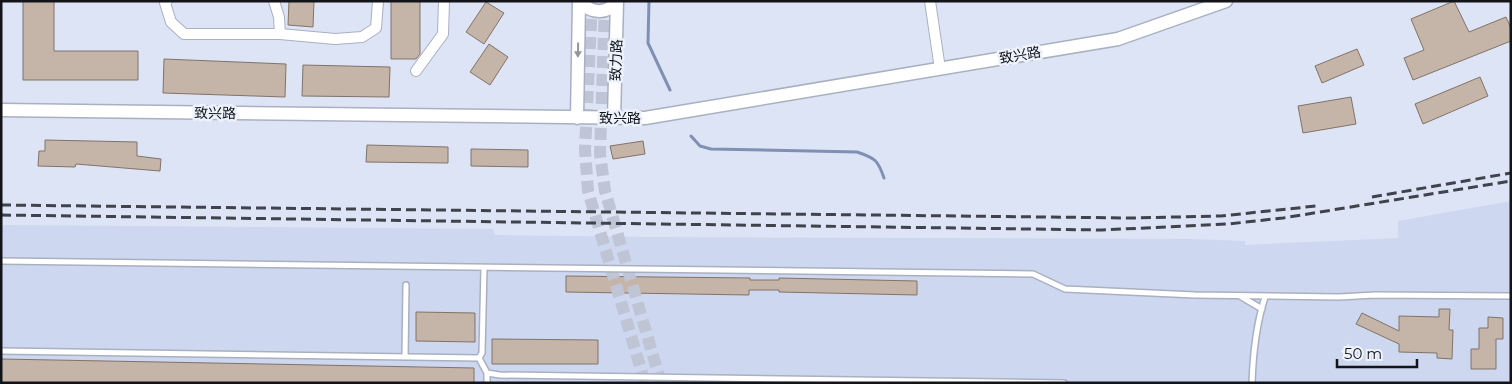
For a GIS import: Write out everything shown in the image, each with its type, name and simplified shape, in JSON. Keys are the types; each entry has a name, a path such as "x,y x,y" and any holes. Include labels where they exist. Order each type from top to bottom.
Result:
{"street":[{"path":"167,1 171,22 184,34 280,34 335,38 362,37 376,28 378,1"},
{"path":"274,1 279,17 280,34"},
{"path":"416,71 443,34 444,1"},
{"path":"580,1 590,9 598,11 613,8 611,1"},
{"path":"577,118 580,1"},
{"name":"致力路","path":"611,1 614,118"},
{"path":"930,1 940,68"},
{"name":"致兴路","path":"1,110 645,118 1118,38 1226,1"}],"lane":[{"path":"1,262 1033,274 1065,289 1266,297 1375,295 1511,296"},
{"path":"478,358 482,353 484,268"},
{"path":"405,356 406,285"},
{"path":"1239,296 1262,309"},
{"path":"1252,383 1254,346 1266,297"},
{"path":"1,351 478,358"},
{"path":"478,358 487,373 487,383"},
{"path":"487,373 1064,383"}],"shaded area":[{"path":"1511,201 1511,383 1,383 1,225 493,229 495,235 650,237 1190,239 1245,241 1245,245 1398,238 1398,221"}],"building":[{"path":"23,1 54,1 54,51 138,51 138,80 23,80"},
{"path":"289,1 314,1 313,27 288,25"},
{"path":"391,1 420,1 420,54 416,59 391,59"},
{"path":"1454,1 1469,32 1506,17 1511,28 1511,41 1413,80 1404,58 1424,50 1411,19"},
{"path":"486,2 504,13 484,44 466,32"},
{"path":"489,44 508,57 490,85 470,72"},
{"path":"1357,49 1364,65 1322,83 1315,66"},
{"path":"164,59 286,64 285,97 163,93"},
{"path":"303,65 390,67 389,97 302,96"},
{"path":"1480,77 1488,96 1423,124 1415,104"},
{"path":"1351,97 1356,124 1303,133 1298,106"},
{"path":"45,140 137,142 137,156 161,159 160,171 76,164 75,167 38,166 39,151 45,151"},
{"path":"643,141 645,154 613,159 610,146"},
{"path":"367,145 448,147 448,163 366,162"},
{"path":"471,149 528,150 528,167 471,166"},
{"path":"566,276 917,281 917,295 779,292 779,290 749,290 749,295 566,292"},
{"path":"1439,309 1450,309 1449,330 1453,330 1452,359 1437,358 1437,353 1399,352 1399,344 1356,324 1362,313 1399,331 1399,316 1439,317"},
{"path":"416,312 475,313 475,342 416,341"},
{"path":"1488,317 1503,318 1503,339 1496,339 1496,369 1471,369 1471,349 1479,349 1479,328 1488,328"},
{"path":"492,339 598,340 598,364 492,364"},
{"path":"1,359 474,368 474,383 1,383"}],"waterway":[{"path":"649,1 648,43 670,90"},
{"path":"691,136 700,146 711,149 857,152 875,160 884,178"}],"tunnel":[{"path":"592,1 585,150 588,191 645,383"},
{"path":"605,2 600,154 605,191 661,383"}],"railway":[{"path":"1372,197 1511,173"},
{"path":"1,215 1102,230 1228,224 1283,218 1511,181"},
{"path":"1,205 1131,218 1221,216 1316,206"}]}
